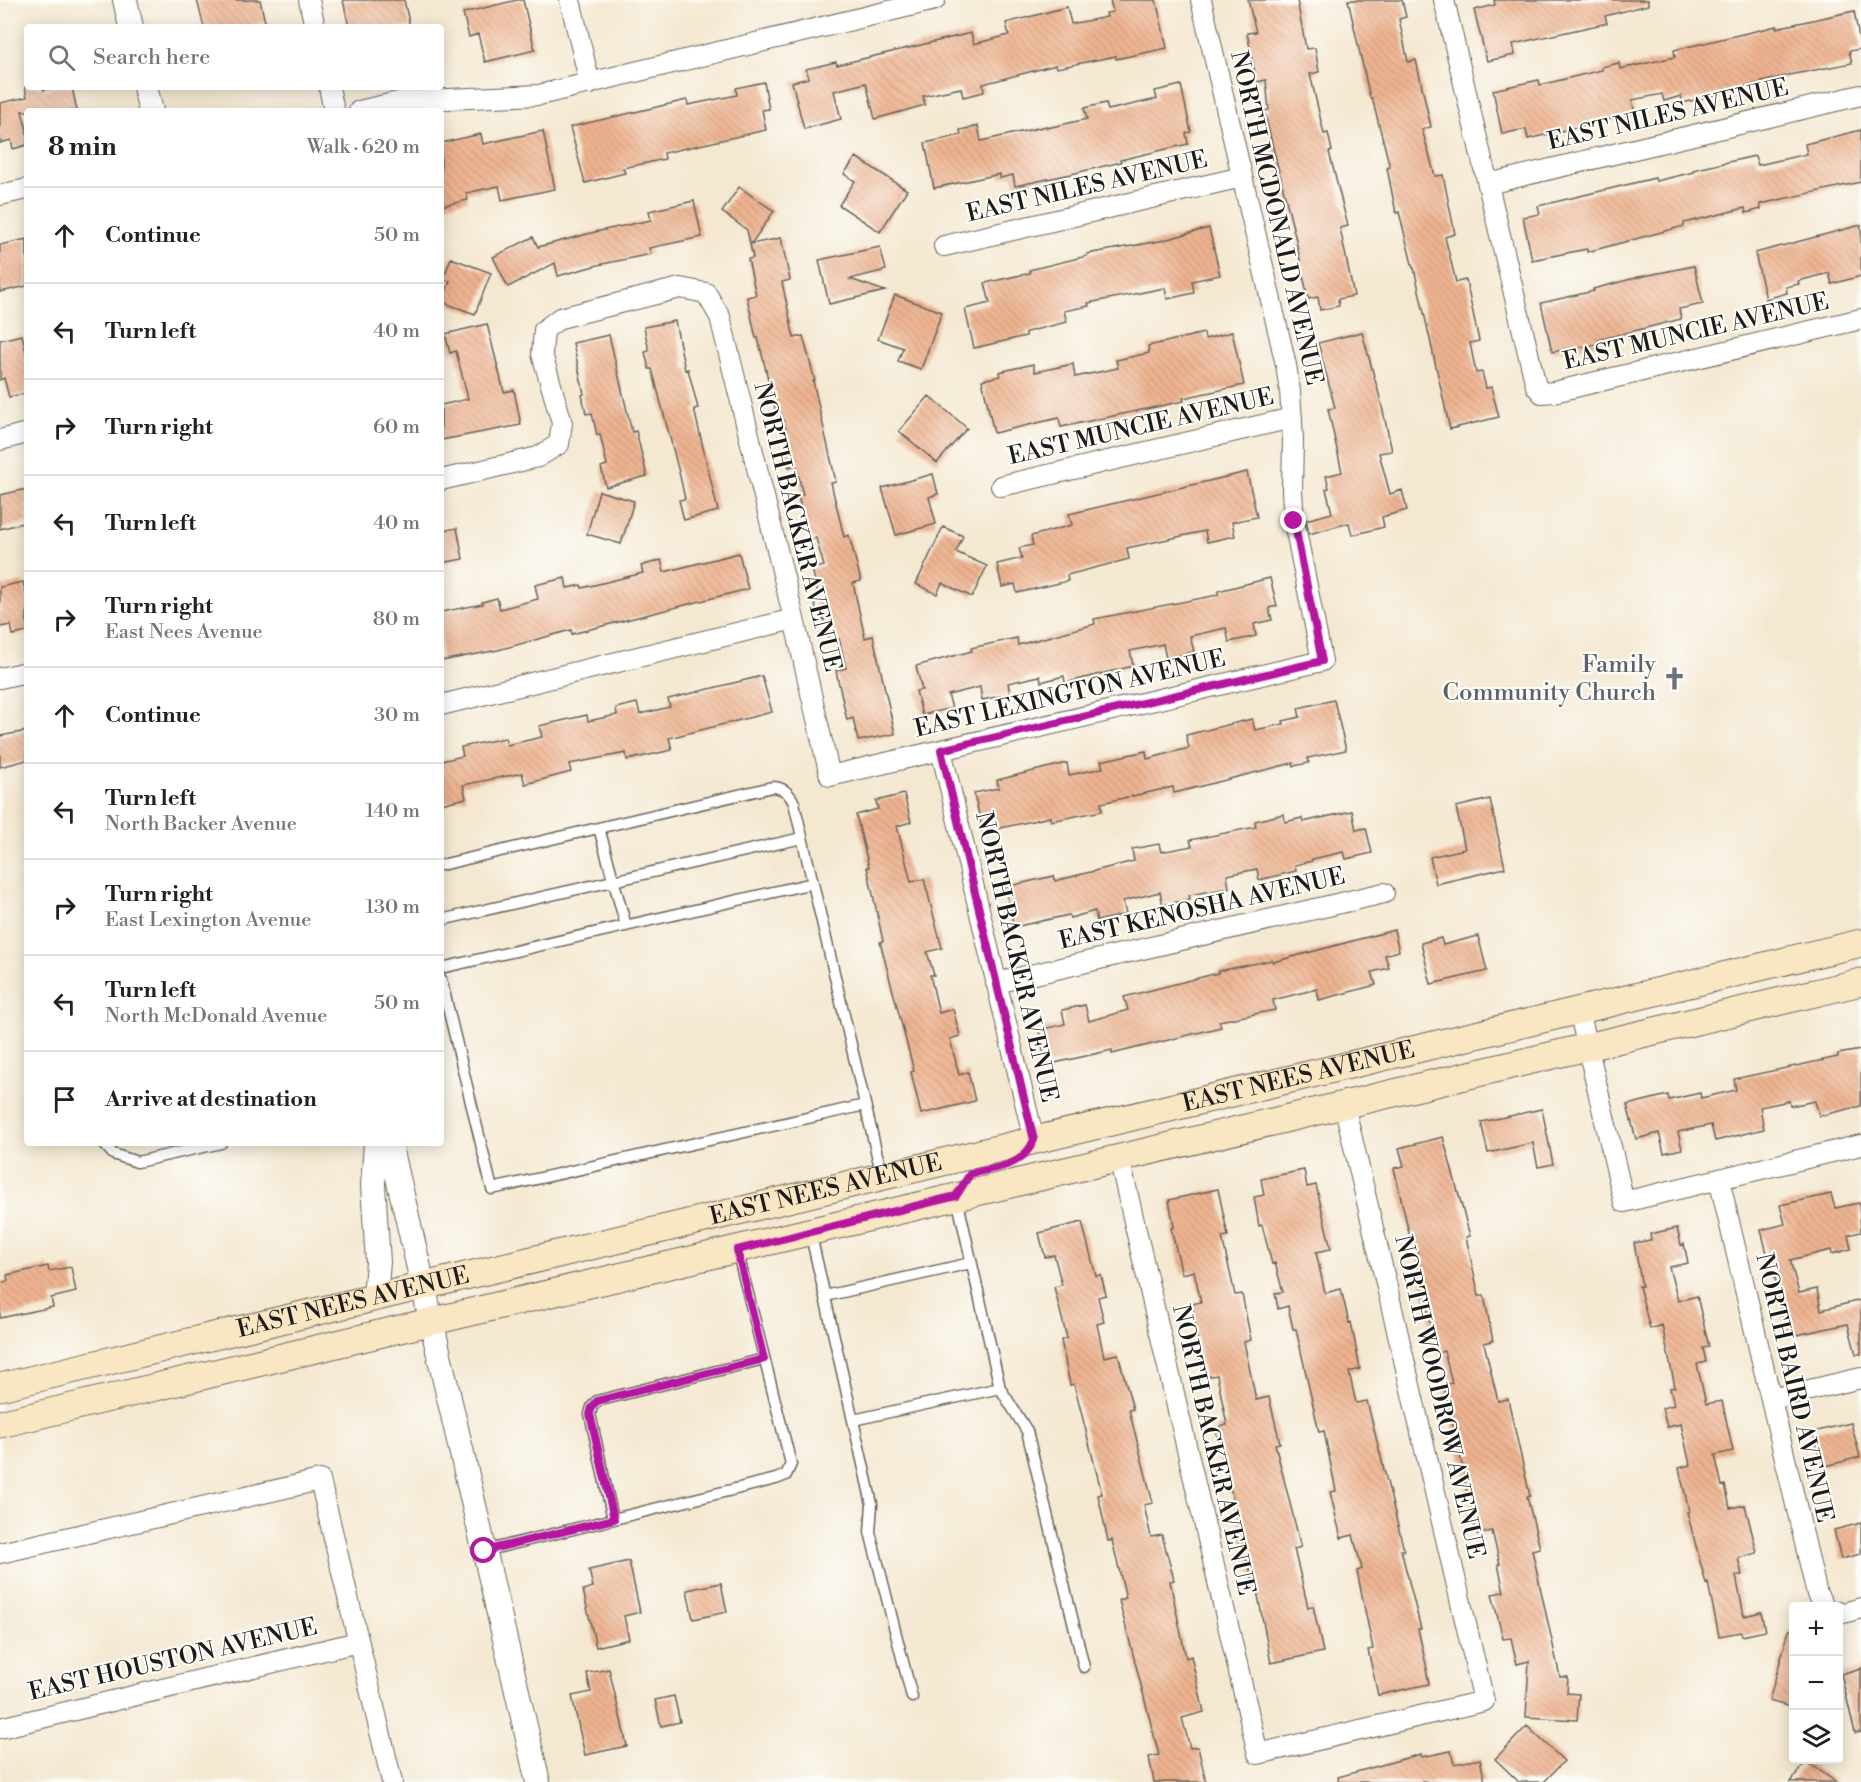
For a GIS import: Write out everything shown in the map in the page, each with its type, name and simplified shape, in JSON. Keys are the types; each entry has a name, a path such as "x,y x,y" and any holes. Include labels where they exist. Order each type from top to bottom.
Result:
{"main road":[{"name":"EAST NEES AVENUE","path":"0,1387 1861,943"},
{"name":"EAST NEES AVENUE","path":"0,1424 1861,982"},
{"path":"956,1196 970,1174 1014,1163 1023,1158 1034,1140"},
{"path":"0,1402 71,1369"}],"street":[{"path":"125,0 130,24"},
{"path":"309,0 314,24"},
{"path":"570,0 590,84"},
{"path":"372,108 402,101 539,95 935,0"},
{"name":"NORTH MCDONALD AVENUE","path":"1201,0 1286,365 1292,418 1294,521 1322,661"},
{"path":"1444,0 1488,184"},
{"path":"146,90 150,108"},
{"path":"330,90 333,108"},
{"name":"EAST NILES AVENUE","path":"1488,184 1861,95"},
{"name":"EAST NILES AVENUE","path":"944,246 1242,177"},
{"name":"EAST MUNCIE AVENUE","path":"1488,184 1536,386 1542,393 1554,393 1861,319"},
{"path":"0,195 24,190"},
{"name":"NORTH BACKER AVENUE","path":"444,479 538,457 559,444 562,423 542,354 544,330 560,318 680,288 706,292 720,317 830,776"},
{"name":"EAST MUNCIE AVENUE","path":"1001,486 1292,418"},
{"path":"0,440 24,434"},
{"path":"444,704 794,619"},
{"name":"EAST LEXINGTON AVENUE","path":"830,776 1322,661"},
{"path":"0,678 24,673"},
{"name":"NORTH BACKER AVENUE","path":"941,750 1034,1140"},
{"name":"EAST KENOSHA AVENUE","path":"996,983 1384,893"},
{"path":"1580,1010 1624,1202 1861,1145"},
{"name":"NORTH WOODROW AVENUE","path":"1258,1754 1484,1701 1344,1104"},
{"path":"375,1297 378,1262 373,1185 376,1146"},
{"path":"391,1146 538,1782"},
{"name":"NORTH BACKER AVENUE","path":"1119,1157 1258,1754"},
{"name":"NORTH BAIRD AVENUE","path":"1719,1179 1817,1594 1822,1602"},
{"path":"1770,1400 1861,1378"},
{"path":"0,1553 320,1480 392,1782"},
{"path":"1843,1612 1861,1608"},
{"name":"EAST HOUSTON AVENUE","path":"0,1728 358,1642"}],"lane":[{"path":"444,863 778,787 786,792 792,799 802,838 882,1176"},
{"path":"599,828 626,926"},
{"path":"444,919 802,838"},
{"path":"444,967 813,883"},
{"path":"444,990 492,1189 865,1104"},
{"path":"106,1146 113,1154 137,1162 208,1146"},
{"path":"956,1196 1000,1388 1027,1431 1084,1668"},
{"path":"810,1231 872,1504 870,1532 912,1697"},
{"path":"484,1551 786,1475 791,1464 737,1250"},
{"path":"825,1296 971,1263"},
{"path":"614,1519 590,1414 597,1401 764,1359"},
{"path":"853,1420 1000,1388"}],"building":[{"path":"197,0 260,0 265,22 257,24 203,24"},
{"path":"343,0 404,0 409,24 348,24"},
{"path":"523,0 535,50 485,62 478,34 469,37 463,13"},
{"path":"1110,0 1156,0 1167,48 1116,59 1116,56 1057,68 1056,65 983,84 984,92 963,97 961,88 923,96 925,105 875,119 866,83 834,91 841,119 804,129 792,82 809,78 806,69 836,62 837,65 971,33 974,44 1009,35 1006,23 1067,7 1071,24 1107,17 1106,13 1113,12"},
{"path":"1248,0 1297,0 1306,49 1315,48 1319,72 1310,74 1324,134 1328,133 1332,151 1329,152 1348,226 1340,228 1354,296 1338,299 1339,306 1320,310 1318,297 1308,299 1264,111 1269,110 1266,80 1257,82 1247,33 1256,32"},
{"path":"1348,0 1402,0 1406,17 1399,19 1408,62 1416,60 1431,127 1422,129 1435,176 1443,175 1455,234 1445,237 1456,282 1466,280 1479,341 1470,343 1476,373 1482,372 1486,388 1491,387 1499,417 1450,429 1414,268 1399,212 1396,213 1387,168 1390,167 1372,98 1370,98"},
{"path":"1494,0 1648,0 1648,5 1605,16 1607,23 1513,44 1515,55 1487,61 1474,10 1495,5"},
{"path":"1854,11 1861,49 1849,51 1852,63 1789,75 1683,103 1681,96 1664,101 1662,94 1632,100 1635,113 1528,139 1526,129 1502,134 1493,90 1539,80 1540,85 1602,70 1602,67 1619,63 1620,69 1675,57 1674,50 1776,26 1776,28"},
{"path":"764,82 769,109 762,110 766,130 664,153 665,159 623,168 625,173 585,183 570,127 687,100 688,105 737,95 736,88"},
{"path":"1181,85 1191,132 1186,133 1188,144 1015,186 1013,175 1000,178 1000,174 934,188 925,143 961,135 960,130 978,126 981,141 1087,119 1084,108 1106,103 1108,110 1157,99 1155,91"},
{"path":"26,90 73,90 76,108 24,108 22,111 24,146 13,149 11,140 0,143 0,103 27,97"},
{"path":"1861,130 1861,182 1760,204 1761,209 1746,213 1745,208 1684,223 1684,226 1587,252 1587,249 1532,260 1523,217 1540,214 1538,206 1655,178 1656,181 1755,156 1758,165 1807,154 1805,144"},
{"path":"543,131 555,189 502,200 499,186 466,193 468,200 444,205 444,142 481,134 483,144"},
{"path":"856,157 907,190 880,232 839,205 855,181 844,174"},
{"path":"739,187 774,211 751,244 781,238 790,280 782,282 794,338 803,336 815,381 813,381 836,482 831,483 844,537 849,535 861,581 853,583 865,638 873,636 895,734 858,741 853,718 847,720 836,671 846,668 839,639 829,641 824,619 819,620 814,601 820,600 812,569 824,566 816,538 809,540 798,496 803,495 796,465 789,467 784,447 790,445 782,414 777,416 747,297 756,295 748,259 753,258 747,230 722,212"},
{"path":"694,201 702,237 649,248 651,254 558,276 555,263 508,287 493,257 533,237 538,247 651,220 649,211"},
{"path":"1861,225 1861,276 1832,284 1829,273 1798,281 1799,284 1786,287 1787,293 1766,299 1755,253"},
{"path":"1209,228 1220,275 1192,281 1194,293 1167,299 1165,288 1088,303 1089,306 1064,311 1067,322 1026,332 1026,336 974,348 965,309 990,303 985,283 1030,273 1029,270 1087,256 1087,254 1160,241"},
{"path":"24,240 24,287 0,292 0,245"},
{"path":"880,247 886,270 850,279 885,291 829,304 819,260"},
{"path":"451,258 491,273 475,314 444,303 450,281 444,279"},
{"path":"1694,266 1703,304 1679,309 1681,319 1598,340 1599,344 1552,352 1541,303 1594,291 1593,289 1639,277"},
{"path":"895,295 942,312 921,369 898,361 903,348 878,339"},
{"path":"675,321 685,370 688,369 698,408 694,409 718,511 684,520 679,500 685,499 680,476 652,369 649,369 645,352 649,351 644,327"},
{"path":"487,324 504,392 514,390 521,425 444,439 444,404 468,399 456,351 450,353 445,334"},
{"path":"1232,332 1244,385 1183,398 1184,401 1061,427 1059,418 994,433 982,380 1000,376 999,372 1033,364 1035,372 1073,364 1075,377 1118,368 1116,360 1149,353 1148,346 1204,333 1205,339"},
{"path":"1362,332 1392,451 1379,453 1390,494 1402,490 1407,510 1382,517 1384,527 1352,535 1349,523 1309,534 1306,520 1332,513 1326,489 1329,488 1326,476 1342,472 1328,409 1335,408 1318,343"},
{"path":"22,335 24,394 9,397 4,378 0,380 0,340"},
{"path":"609,335 632,432 636,431 647,476 606,487 601,467 607,465 600,434 597,435 592,413 586,414 573,343"},
{"path":"929,396 967,428 937,463 899,431"},
{"path":"1247,472 1257,517 1232,522 1235,536 1207,542 1205,531 1127,548 1129,559 1067,575 1068,581 1017,593 1015,584 1002,587 997,564 1022,558 1019,548 1033,545 1031,536 1072,525 1069,514"},
{"path":"933,474 938,494 929,497 936,524 896,535 882,488"},
{"path":"24,490 24,523 0,529 0,495"},
{"path":"599,491 634,501 621,544 587,534"},
{"path":"943,527 963,536 956,552 987,566 972,597 942,583 937,594 916,584"},
{"path":"457,528 463,559 444,562 444,530"},
{"path":"739,553 748,589 572,634 571,630 498,650 444,660 444,611 483,604 482,602 497,598 500,609 538,599 535,585 565,578 567,588 581,585 582,588 643,573 641,566 661,560 664,572"},
{"path":"1270,578 1277,606 1269,608 1272,620 1254,624 1256,636 1229,642 1226,628 1190,636 1194,652 1166,658 1163,644 1130,651 1133,666 1065,683 1064,676 1041,682 1040,676 1008,683 1010,694 982,700 980,687 948,695 952,708 922,715 916,691 922,690 916,666 972,651 971,648 1017,638 1018,645 1095,624 1094,619 1218,595 1218,591"},
{"path":"23,582 24,633 13,635 11,625 0,627 0,587"},
{"path":"762,676 772,712 669,738 672,750 627,760 626,753 569,764 571,772 525,784 522,773 463,785 466,798 444,803 444,760 463,756 461,747 505,738 507,745 542,737 539,726 587,715 588,721 617,715 616,708 637,703 640,714 670,707 668,699"},
{"path":"1334,700 1346,750 1308,758 1309,763 1294,766 1293,763 1174,793 1173,787 1101,803 1102,811 1051,821 1050,817 983,832 974,793 999,788 997,780 1067,763 1069,775 1103,768 1101,761 1146,751 1147,759 1189,748 1186,735 1252,719 1255,730 1284,724 1283,721 1300,717 1298,708"},
{"path":"24,732 24,761 0,767 0,736"},
{"path":"904,794 911,822 897,826 911,882 924,879 942,948 927,952 934,975 930,975 939,1013 953,1009 960,1036 950,1039 959,1075 968,1072 975,1101 921,1114 911,1072 914,1071 880,942 883,941 867,867 869,867 856,815 878,809 876,801"},
{"path":"1490,799 1505,868 1436,884 1430,857 1465,849 1456,807"},
{"path":"1352,811 1356,830 1366,828 1372,853 1346,859 1344,852 1312,859 1312,861 1295,865 1296,871 1259,880 1257,869 1227,875 1229,888 1189,895 1190,899 1163,905 1160,892 1123,901 1126,914 1097,921 1095,911 1070,918 1069,915 1014,927 1005,887 1054,876 1055,881 1134,861 1132,849 1159,844 1161,852 1192,846 1190,840 1256,827 1255,821 1284,814 1285,822 1302,818 1303,822"},
{"path":"1394,930 1399,951 1385,955 1389,968 1372,972 1376,985 1319,1000 1317,989 1273,1000 1275,1010 1219,1021 1221,1027 1112,1054 1112,1050 1046,1065 1039,1030 1065,1024 1062,1010 1085,1005 1089,1021 1128,1010 1124,997 1218,973 1218,971 1272,960 1273,962"},
{"path":"1478,936 1487,971 1431,984 1421,943 1441,938 1443,945"},
{"path":"1861,1050 1861,1106 1819,1116 1815,1101 1790,1106 1789,1101 1760,1107 1764,1129 1715,1141 1711,1125 1678,1132 1682,1149 1664,1153 1659,1133 1636,1139 1627,1105 1668,1095 1669,1100 1700,1093 1701,1098 1736,1090 1734,1079"},
{"path":"1542,1109 1553,1164 1538,1167 1533,1143 1488,1153 1481,1122"},
{"path":"1443,1137 1470,1236 1466,1237 1479,1296 1484,1295 1493,1341 1484,1343 1498,1401 1508,1399 1530,1496 1527,1497 1540,1548 1532,1550 1560,1677 1568,1677 1567,1693 1579,1694 1577,1720 1526,1717 1529,1661 1517,1664 1511,1638 1503,1639 1492,1594 1504,1592 1492,1531 1477,1535 1464,1479 1444,1385 1452,1383 1444,1351 1437,1353 1413,1232 1409,1233 1394,1168 1404,1166 1399,1148"},
{"path":"1304,1170 1307,1187 1316,1185 1331,1249 1316,1252 1325,1293 1341,1289 1349,1323 1351,1322 1360,1369 1349,1372 1356,1403 1367,1401 1404,1550 1401,1550 1421,1629 1418,1629 1427,1669 1429,1684 1378,1695 1368,1650 1373,1649 1357,1571 1362,1569 1353,1535 1341,1538 1330,1492 1336,1491 1324,1431 1319,1432 1296,1329 1293,1329 1288,1306 1278,1309 1275,1293 1283,1292 1275,1263 1272,1264 1262,1225 1259,1226 1254,1197 1264,1195 1261,1179"},
{"path":"1218,1189 1228,1236 1222,1237 1235,1295 1242,1294 1251,1340 1244,1342 1256,1400 1269,1397 1280,1443 1275,1444 1301,1547 1294,1549 1308,1607 1313,1606 1323,1652 1271,1663 1256,1585 1254,1586 1239,1530 1241,1530 1215,1428 1227,1425 1217,1375 1204,1377 1200,1357 1192,1304 1201,1302 1194,1271 1182,1274 1171,1228 1174,1227 1169,1200"},
{"path":"1831,1194 1835,1208 1859,1203 1861,1232 1848,1235 1851,1249 1832,1254 1831,1250 1790,1260 1799,1293 1817,1289 1821,1310 1861,1300 1861,1354 1856,1354 1848,1324 1787,1337 1774,1273 1772,1273 1761,1230 1785,1224 1780,1205"},
{"path":"1082,1222 1096,1276 1101,1275 1106,1295 1098,1297 1104,1322 1097,1324 1104,1357 1118,1354 1133,1409 1129,1410 1153,1503 1144,1505 1151,1537 1162,1535 1174,1580 1170,1581 1186,1658 1191,1656 1204,1712 1182,1718 1190,1748 1198,1747 1206,1782 1154,1782 1149,1757 1159,1755 1119,1600 1126,1598 1112,1540 1108,1541 1098,1495 1102,1494 1074,1384 1070,1385 1061,1340 1067,1338 1054,1287 1062,1285 1054,1255 1045,1257 1039,1233"},
{"path":"1677,1228 1681,1245 1684,1244 1688,1263 1669,1267 1678,1301 1697,1296 1709,1347 1703,1348 1706,1362 1697,1364 1706,1404 1722,1401 1733,1451 1715,1455 1722,1486 1725,1485 1730,1508 1745,1505 1757,1553 1738,1558 1742,1575 1736,1576 1744,1616 1761,1612 1765,1631 1742,1636 1741,1632 1719,1636 1708,1583 1706,1584 1687,1512 1689,1511 1679,1468 1690,1465 1681,1424 1667,1427 1662,1408 1674,1405 1670,1388 1675,1387 1662,1325 1650,1329 1639,1286 1642,1286 1634,1243 1651,1240 1650,1234"},
{"path":"48,1266 49,1271 71,1267 76,1292 51,1298 53,1307 0,1318 0,1283 8,1281 7,1275"},
{"path":"1851,1423 1860,1457 1822,1467 1813,1432"},
{"path":"1861,1523 1861,1554 1841,1559 1834,1530"},
{"path":"629,1561 640,1612 624,1616 629,1639 596,1647 583,1590 593,1587 589,1570"},
{"path":"721,1583 727,1612 693,1619 687,1590"},
{"path":"1789,1630 1789,1707 1769,1701"},
{"path":"1861,1668 1861,1732 1855,1733 1843,1673"},
{"path":"609,1669 627,1746 585,1755 572,1696 591,1692 587,1673"},
{"path":"674,1696 680,1722 661,1726 655,1700"},
{"path":"1527,1726 1564,1761 1544,1782 1519,1782 1495,1759"},
{"path":"1451,1751 1454,1764 1480,1759 1485,1782 1339,1782 1338,1777 1421,1754 1422,1757"},
{"path":"1804,1764 1810,1764 1836,1782 1791,1782"}],"place":[{"name":"Family Community Church","path":"1674,679"}],"route":[{"path":"484,1551 614,1519 590,1414 597,1401 764,1359 737,1250 956,1196 970,1174 1014,1163 1029,1151 1034,1140 941,750 1322,661 1294,521"}]}
